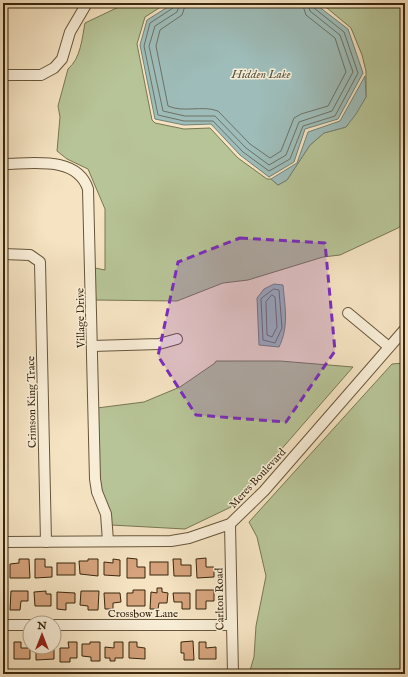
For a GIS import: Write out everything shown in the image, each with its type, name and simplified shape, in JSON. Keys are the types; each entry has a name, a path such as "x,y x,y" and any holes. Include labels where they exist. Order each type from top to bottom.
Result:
{"street":[{"path":"3,75 41,75 54,68 62,59 70,32 87,3"},
{"name":"Village Drive","path":"3,164 60,165 75,171 84,179 88,189 95,479 97,492 106,518 108,541"},
{"name":"Crimson King Trace","path":"3,254 30,255 40,262 46,542"},
{"path":"348,312 388,347"},
{"name":"Meres Boulevard","path":"3,542 183,540 230,524 264,491 405,329"},
{"path":"92,346 159,344 177,339"},
{"name":"Carlton Road","path":"230,524 233,674"},
{"path":"3,625 22,625"},
{"name":"Crossbow Lane","path":"62,625 232,625"}],"highlighted area":[{"path":"240,238 325,243 335,351 286,422 196,415 158,356 178,262"}],"green space":[{"path":"127,3 167,3 145,17 137,44 152,120 155,123 184,129 210,128 238,158 278,185 287,180 310,145 324,133 346,127 366,97 366,71 362,55 351,28 321,3 405,3 405,222 398,228 340,255 323,257 248,280 223,283 177,301 95,300 95,268 105,270 105,209 88,169 67,159 57,151 60,117 58,106 68,69 78,54 85,23"},
{"path":"216,361 280,361 353,367 231,507 185,529 111,525 100,486 97,408 144,402 180,387"},
{"path":"405,363 405,674 249,674 254,657 256,626 266,576 257,537 249,522 392,364"}],"water":[{"name":"Hidden Lake","path":"174,3 314,3 348,29 363,73 338,119 305,129 294,162 269,177 240,155 211,124 184,125 155,119 140,45 147,20"},
{"path":"365,76 366,97 346,127 324,133 310,145 287,180 278,185 271,179 297,163 308,132 340,121"},
{"path":"274,284 283,285 285,309 284,332 279,347 259,345 257,298 264,289"}],"building":[{"path":"127,558 137,559 137,567 145,567 145,578 127,578"},
{"path":"206,558 206,567 214,567 214,577 197,578 196,559"},
{"path":"19,559 29,559 30,578 10,578 10,564 19,563"},
{"path":"35,559 45,559 45,567 52,567 52,577 35,578"},
{"path":"88,559 98,559 98,576 80,574 79,561 88,561"},
{"path":"113,559 120,560 120,576 104,575 104,562 113,563"},
{"path":"173,559 181,559 181,565 191,565 191,576 174,576"},
{"path":"150,562 168,562 168,575 150,575"},
{"path":"57,563 75,563 75,575 57,575"},
{"path":"157,588 162,588 162,592 168,593 167,603 159,603 158,609 150,609 151,592 157,593"},
{"path":"133,590 145,590 145,606 127,606 127,593 133,593"},
{"path":"196,590 214,590 214,601 206,601 206,609 196,609"},
{"path":"11,591 28,591 28,601 21,601 20,610 10,610"},
{"path":"46,591 46,594 51,594 51,606 35,606 34,592"},
{"path":"81,591 99,591 98,610 88,610 88,606 80,605"},
{"path":"57,592 75,593 75,603 66,603 66,610 57,609"},
{"path":"104,593 120,593 121,602 113,603 113,609 105,609"},
{"path":"173,593 190,593 190,609 182,609 182,602 174,602"},
{"path":"193,641 194,660 184,660 184,653 181,653 181,642"},
{"path":"3,642 7,642 7,658 3,658"},
{"path":"14,642 21,642 22,655 30,655 30,659 14,659"},
{"path":"68,642 77,642 77,658 70,658 70,662 60,662 62,648 69,648"},
{"path":"90,642 100,642 100,661 91,661 91,657 82,656 82,644 90,644"},
{"path":"114,642 123,642 123,658 115,658 115,661 110,661 110,658 105,658 105,647 114,648"},
{"path":"129,642 137,642 137,647 145,648 145,659 129,658"},
{"path":"199,642 206,642 206,648 216,647 216,659 199,659"},
{"path":"36,655 54,655 54,659 36,660"},
{"path":"197,670 209,670 209,674 197,674"}]}
